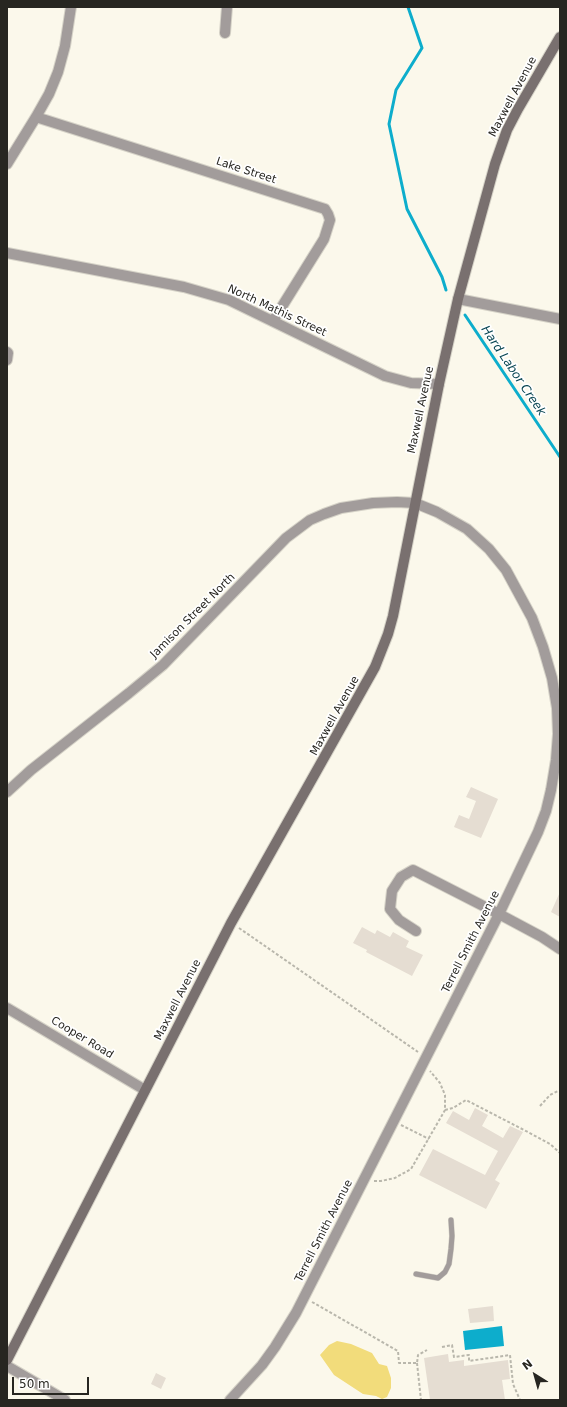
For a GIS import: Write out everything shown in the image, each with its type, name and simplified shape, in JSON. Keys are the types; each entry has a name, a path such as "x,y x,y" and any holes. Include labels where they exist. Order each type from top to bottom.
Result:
{"main road":[{"name":"Maxwell Avenue","path":"7,1360 144,1090 231,923 375,667 388,634 393,616 439,384 458,299 500,147 518,109 560,37"}],"street":[{"path":"7,164 49,94 58,72 65,46 71,7"},
{"path":"225,33 227,7"},
{"name":"Lake Street","path":"36,117 325,209 330,220 324,239 273,321"},
{"name":"North Mathis Street","path":"7,253 184,287 229,300 385,376 411,384 439,384"},
{"path":"458,299 560,319"},
{"path":"7,352 7,360"},
{"name":"Jamison Street North","path":"7,792 31,770 163,665 286,538 298,528 324,514 341,508 374,503 415,503"},
{"name":"Terrell Smith Avenue","path":"230,1400 262,1365 275,1347 304,1297 499,914 538,832 546,811 551,790 556,760 558,734 557,708 552,678 543,647 532,618 516,587 496,557 481,541 467,530 437,512 415,503"},
{"path":"416,931 398,920 390,909 392,891 401,877 413,870 542,937 560,949"},
{"name":"Cooper Road","path":"7,1008 144,1090"},
{"path":"7,1366 65,1400"}],"lane":[{"path":"416,1274 438,1278 445,1272 449,1264 452,1236 451,1220"}],"path":[{"path":"231,923 424,1060 440,1083 445,1095 445,1110 411,1169 395,1178 381,1181 363,1180"},
{"path":"540,1106 550,1095 560,1091"},
{"path":"445,1110 453,1108 466,1100 550,1144 560,1153"},
{"path":"393,1121 429,1139"},
{"path":"304,1297 398,1351 399,1363 417,1363"},
{"path":"442,1347 452,1346 454,1357 469,1355 469,1361 510,1355 513,1384 520,1400"},
{"path":"421,1400 417,1363 418,1355 427,1350"}],"shaded area":[{"path":"337,1341 351,1344 372,1353 379,1364 387,1366 391,1378 391,1388 387,1397 382,1399 376,1396 363,1394 334,1375 320,1355 329,1345"}],"water":[{"path":"502,1326 504,1346 465,1350 463,1331"}],"building":[{"path":"471,787 498,799 481,838 454,827 459,815 469,819 476,801 466,797"},
{"path":"560,892 560,917 551,912"},
{"path":"362,927 375,934 377,930 390,937 393,932 409,941 406,947 423,955 412,976 366,952 367,950 353,943"},
{"path":"475,1108 488,1115 482,1126 503,1138 510,1126 523,1132 495,1180 500,1183 486,1209 419,1175 433,1149 485,1175 498,1151 446,1123 453,1111 469,1120"},
{"path":"493,1306 494,1321 470,1323 468,1309"},
{"path":"448,1354 449,1362 464,1360 464,1366 508,1360 510,1379 502,1380 505,1400 430,1400 424,1358"},
{"path":"156,1373 166,1378 161,1389 151,1384"}],"waterway":[{"name":"Hard Labor Creek","path":"408,7 422,48 396,90 389,124 407,209 442,277 446,290"},
{"name":"Hard Labor Creek","path":"465,315 560,457"}]}
